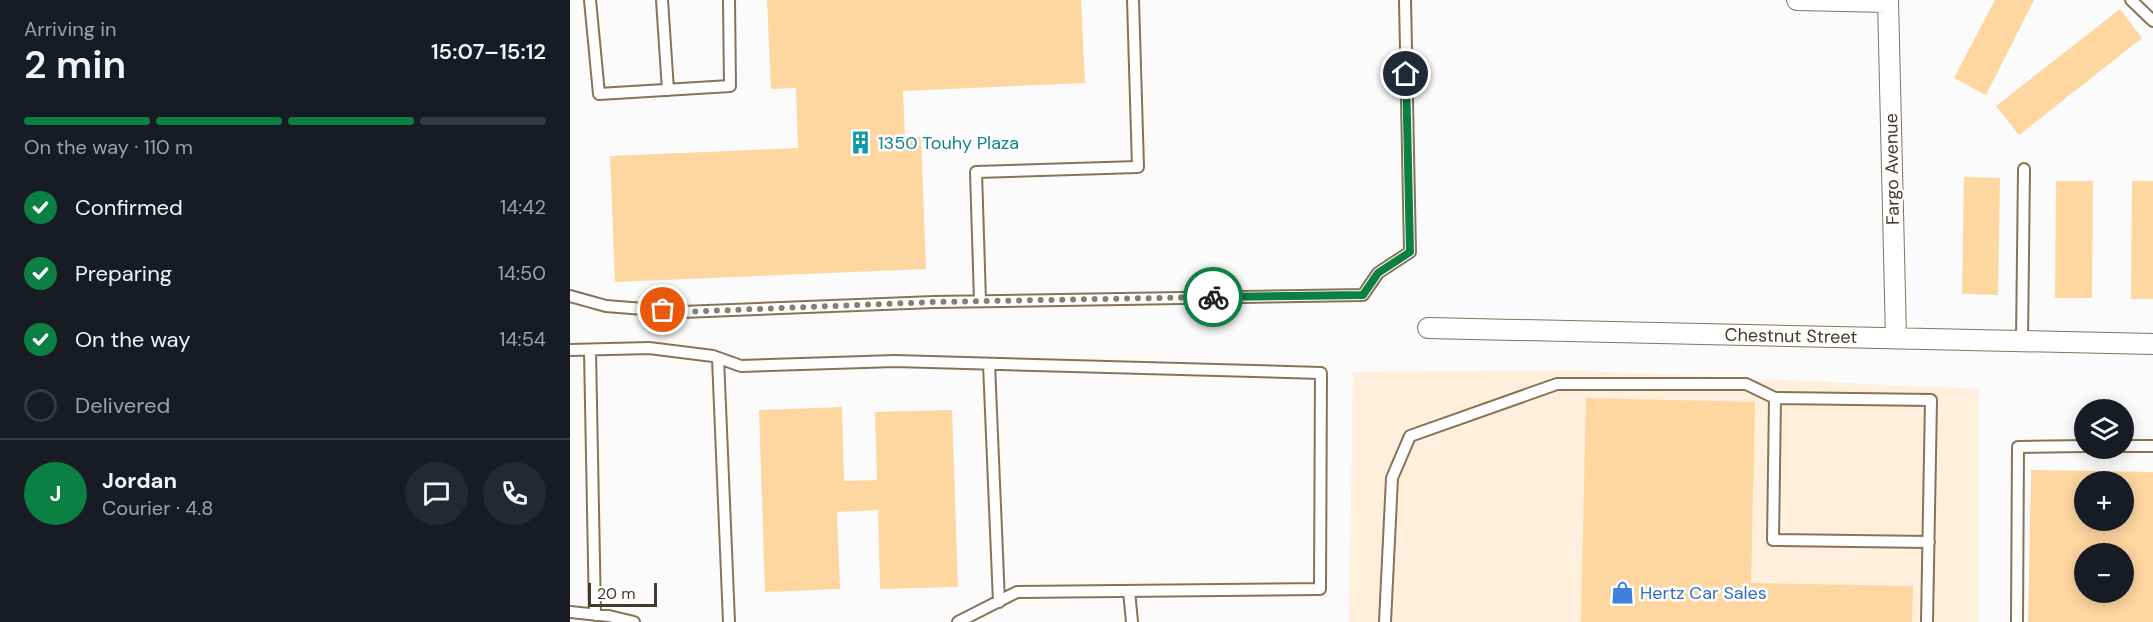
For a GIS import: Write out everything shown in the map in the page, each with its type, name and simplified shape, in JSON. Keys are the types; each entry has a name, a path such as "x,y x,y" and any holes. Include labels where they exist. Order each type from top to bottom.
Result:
{"street":[{"path":"1797,0 1888,1"},
{"name":"Fargo Avenue","path":"1888,1 1896,338"},
{"name":"Chestnut Street","path":"1428,328 2153,344"}],"lane":[{"path":"590,0 599,94 730,86 729,0"},
{"path":"662,0 668,90"},
{"path":"980,301 976,172 1138,167 1133,0"},
{"path":"570,296 606,306 682,312 980,301 1363,295 1378,273 1410,252 1405,0"},
{"path":"2131,0 2153,21"},
{"path":"2022,341 2024,169"},
{"path":"570,350 649,348 718,358 741,366 895,361 1321,373 1320,589 1017,592 958,622"},
{"path":"590,350 596,615"},
{"path":"718,358 729,622"},
{"path":"989,364 999,602"},
{"path":"1385,622 1392,478 1410,436 1557,384 1746,384 1775,398 1931,400 1927,622"},
{"path":"1775,398 1773,540 1929,542"},
{"path":"2017,622 2018,447 2074,446"},
{"path":"2134,446 2153,446"},
{"path":"1129,591 1132,622"},
{"path":"570,612 634,622"}],"shaded area":[{"path":"1563,370 1978,389 1978,622 1349,622 1353,372"}],"building":[{"name":"1350 Touhy Plaza","path":"767,0 1081,0 1085,83 903,91 905,138 921,137 926,269 615,282 610,156 798,148 796,88 771,89"},
{"path":"1995,0 2034,0 1986,95 1954,78"},
{"path":"2120,9 2142,38 2019,135 1996,106"},
{"path":"1964,177 2000,178 1998,295 1962,294"},
{"path":"2056,181 2093,181 2092,298 2055,298"},
{"path":"2132,181 2153,181 2153,299 2131,299"},
{"path":"1586,398 1755,402 1751,583 1913,586 1912,622 1581,622"},
{"path":"842,407 844,481 877,480 875,412 952,410 958,587 880,589 878,510 837,512 840,589 765,592 759,410"},
{"path":"2031,470 2092,471 2074,471 2074,531 2134,531 2134,472 2153,472 2153,622 2028,622"}],"way so far":[{"path":"663,310 682,312 934,302 1213,297"}],"place":[{"name":"1350 Touhy Plaza","path":"860,143"},
{"name":"Hertz Car Sales","path":"1622,593"}],"route":[{"path":"1213,297 1363,295 1378,273 1410,252 1406,74"}]}
